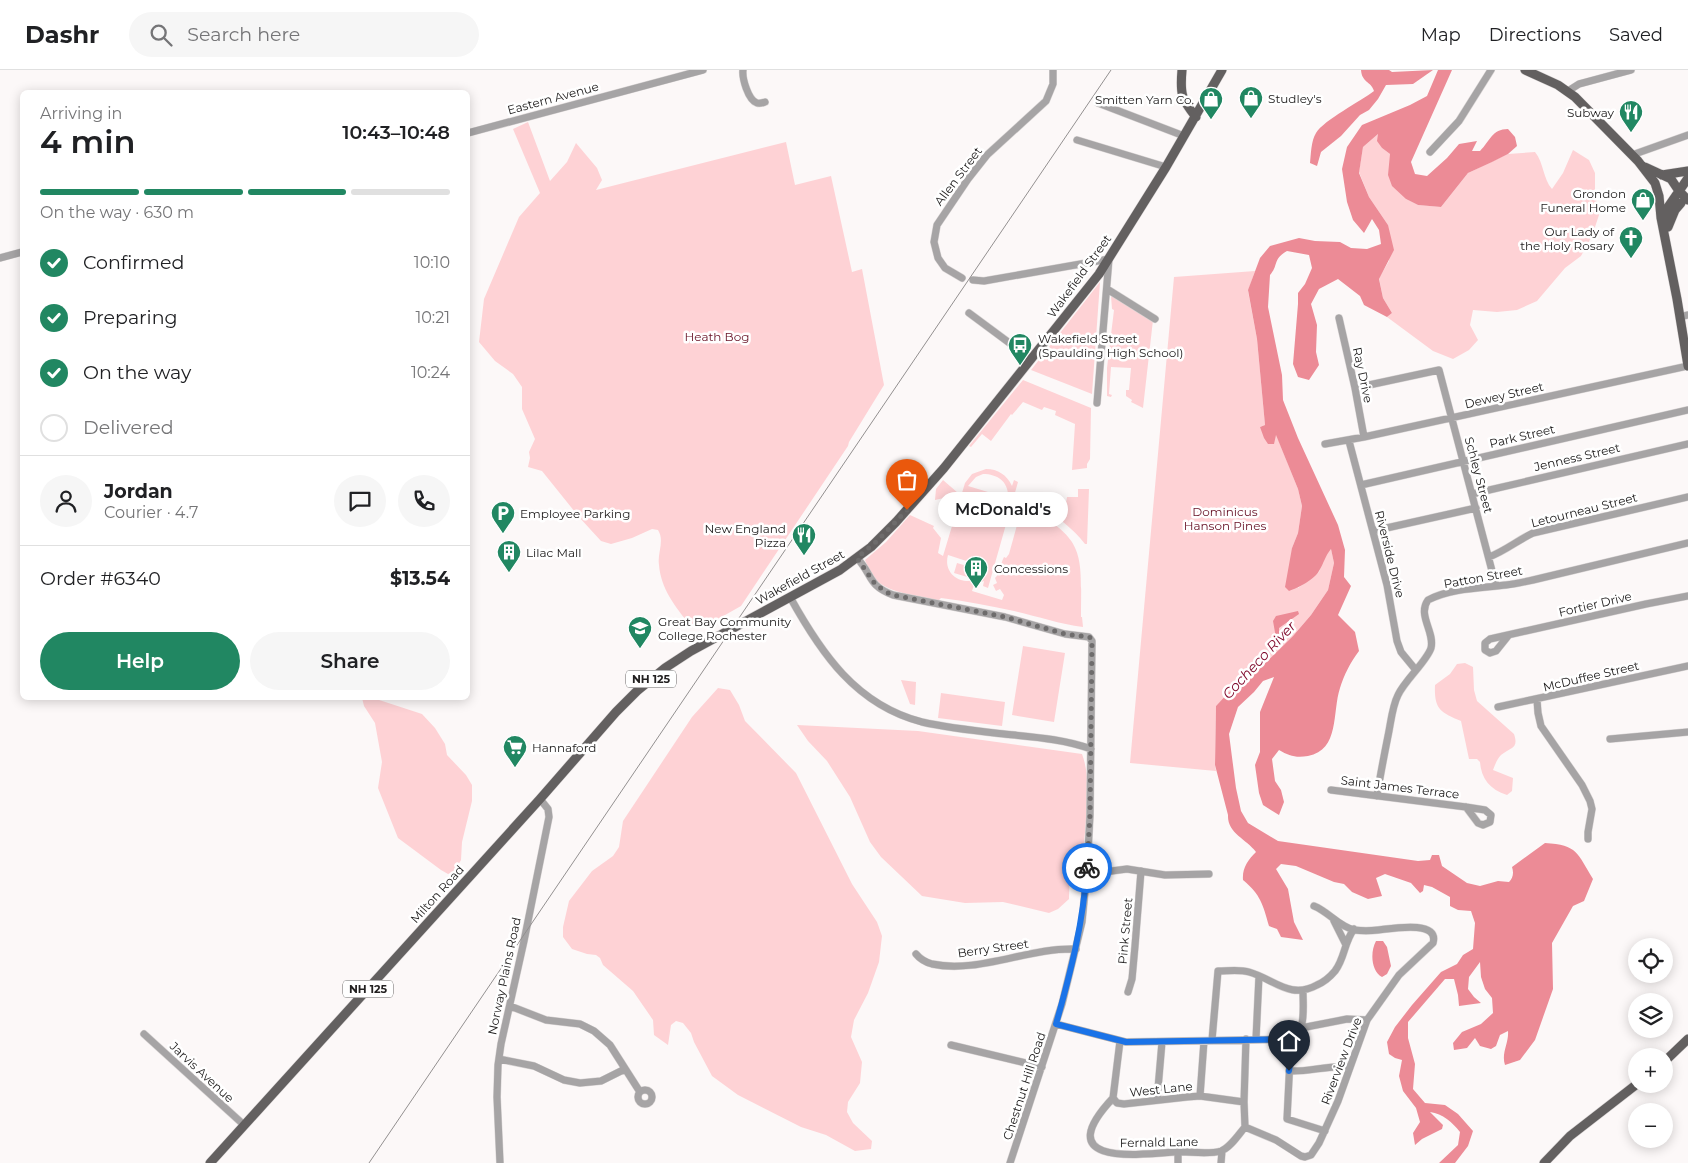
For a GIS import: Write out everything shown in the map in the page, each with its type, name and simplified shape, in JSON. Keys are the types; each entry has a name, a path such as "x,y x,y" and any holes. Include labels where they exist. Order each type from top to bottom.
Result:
{"main road":[{"path":"1182,70 1180,87 1182,98 1196,117"},
{"name":"Wakefield Street","path":"691,651 840,570 857,558 887,531 932,481 1031,360 1109,260 1196,117 1222,70"},
{"path":"1525,70 1568,92 1651,175 1658,192 1663,229 1684,316 1688,366"},
{"path":"1643,166 1671,180 1683,191"},
{"path":"1643,166 1663,229"},
{"path":"1662,175 1687,176"},
{"path":"1658,192 1662,181 1687,176"},
{"path":"1682,202 1687,176"},
{"path":"1658,192 1665,200 1682,202"},
{"path":"1663,229 1668,207 1682,202"},
{"name":"Milton Road","path":"210,1163 631,696 665,668 691,651"},
{"path":"1673,1053 1688,1039"},
{"path":"1544,1163 1554,1150 1574,1132 1628,1091"}],"street":[{"name":"Eastern Avenue","path":"470,132 703,70"},
{"path":"743,70 744,82 752,100 758,103 765,102"},
{"name":"Allen Street","path":"962,278 945,268 938,258 934,242 937,225 986,155 1046,101 1053,84 1053,70"},
{"path":"1430,152 1459,121 1492,70"},
{"path":"1568,92 1578,84 1631,70"},
{"path":"1098,102 1184,136"},
{"path":"1632,155 1688,135"},
{"path":"1077,140 1166,167"},
{"path":"0,258 20,253"},
{"path":"973,280 984,281 1109,260 1097,403"},
{"path":"1106,290 1155,319"},
{"path":"969,313 1031,360"},
{"name":"Ray Drive","path":"1339,318 1364,437"},
{"name":"Dewey Street","path":"1325,444 1349,441 1688,366"},
{"name":"Schley Street","path":"1355,388 1439,370 1496,586"},
{"name":"Park Street","path":"1361,485 1688,410"},
{"name":"Riverside Drive","path":"1349,441 1387,585 1397,641 1406,659 1416,669"},
{"name":"Jenness Street","path":"1472,494 1688,444"},
{"name":"Letourneau Street","path":"1489,557 1533,533 1688,497"},
{"path":"1373,531 1476,508"},
{"name":"Patton Street","path":"1377,796 1394,707 1402,687 1426,658 1431,648 1431,637 1424,609 1428,600 1466,590 1533,580 1688,544"},
{"name":"Chestnut Hill Road","path":"857,558 871,580 879,588 893,595 998,615 1065,634 1085,636 1091,638 1093,645 1090,815 1082,922 1056,1024 1010,1163"},
{"name":"Fortier Drive","path":"1508,636 1688,596"},
{"path":"790,597 814,637 835,666 858,689 886,708 910,718 932,724 1058,741 1091,749"},
{"name":"McDuffee Street","path":"1498,707 1688,666"},
{"path":"1537,700 1541,726 1582,785 1590,801 1592,809 1588,839"},
{"path":"1610,739 1688,732"},
{"name":"Saint James Terrace","path":"1331,790 1466,807"},
{"name":"Norway Plains Road","path":"500,1163 497,1086 499,1060 549,817 548,809 540,799"},
{"path":"1087,872 1128,869 1165,875 1209,874"},
{"name":"Pink Street","path":"1128,992 1132,979 1141,871"},
{"path":"1200,1096 1218,971 1245,971 1291,990 1304,991 1333,974 1342,960 1346,945 1354,930 1334,920 1324,911 1314,906"},
{"path":"1334,920 1346,945"},
{"name":"Riverview Drive","path":"1245,1127 1276,1140 1305,1157 1314,1153 1338,1101 1367,1020 1400,975 1430,947 1434,938 1432,933 1427,930 1412,927 1354,930"},
{"name":"Berry Street","path":"916,954 924,961 932,964 956,965 1056,950 1076,949"},
{"path":"1256,1039 1259,976"},
{"path":"1056,1024 1120,1041 1293,1039 1298,1036 1301,1028 1304,991"},
{"path":"510,1006 546,1020 574,1023 590,1028 610,1045 640,1092"},
{"path":"1301,1028 1347,1020 1367,1020"},
{"name":"Jarvis Avenue","path":"144,1034 244,1126"},
{"path":"1221,1163 1222,1151 1245,1127 1246,1039"},
{"path":"1293,1039 1289,1071 1287,1119 1325,1131"},
{"path":"1113,1098 1120,1041"},
{"path":"1157,1100 1162,1042"},
{"path":"951,1045 1042,1067"},
{"path":"499,1060 534,1066 564,1080 580,1083 602,1081 625,1069"},
{"path":"1289,1071 1349,1067"},
{"name":"West Lane","path":"1113,1098 1117,1103 1124,1104 1200,1096 1244,1102"},
{"name":"Fernald Lane","path":"1113,1098 1102,1111 1092,1130 1089,1141 1094,1148 1103,1152 1136,1156 1178,1152 1222,1151"},
{"path":"1178,1152 1178,1163"}],"green space":[{"name":"Heath Bog","path":"528,122 550,181 567,162 576,143 597,168 602,180 596,190 786,142 795,185 831,176 852,272 862,269 884,385 848,446 741,606 711,623 689,624 669,597 660,574 661,538 658,530 652,529 632,538 611,544 601,541 542,471 528,467 529,452 535,439 522,409 522,387 513,374 495,361 479,342 484,299 519,217 540,193 513,129"},
{"path":"1378,134 1382,148 1390,154 1406,199 1418,205 1441,207 1468,173 1508,154 1535,152 1552,189 1563,173 1573,150 1589,160 1595,173 1595,193 1599,215 1592,236 1581,256 1565,268 1537,301 1517,310 1497,312 1473,310 1470,325 1478,340 1469,350 1453,359 1433,351 1387,317 1392,313 1383,298 1379,278 1389,261 1388,225 1369,197 1359,172 1363,147"},
{"name":"Dominicus Hanson Pines","path":"1255,271 1248,291 1257,339 1265,425 1260,427 1276,434 1298,489 1302,506 1298,533 1292,548 1298,588 1319,572 1324,557 1331,549 1334,563 1328,590 1311,615 1293,636 1246,682 1228,693 1216,706 1216,771 1130,763 1174,277"},
{"path":"1100,282 1092,394 1031,370"},
{"path":"1111,296 1153,320 1143,408 1131,402 1132,400 1126,396 1126,390 1129,390 1131,368 1111,367 1109,394 1112,395 1111,397 1107,396 1107,368 1114,310 1112,309"},
{"path":"1023,380 1091,408 1090,459 1087,468 1072,470 1075,424 1055,415 1056,411 1044,407 1042,410 1023,402 1011,414 991,441 982,434 971,447 969,446"},
{"path":"990,469 1002,473 1012,486 1014,480 1018,482 988,588 983,586 984,581 974,585 972,591 1002,600 1004,595 1000,589 996,591 993,585 997,583 995,578 1004,557 1006,558 1009,554 1022,507 1027,508 1061,529 1076,551 1080,563 1081,617 1083,627 978,604 941,598 938,601 914,596 890,589 873,577 865,560 886,542 910,515 934,526 933,528 941,538 938,553 943,556 965,483 972,474","holes":["983,474 998,477 1002,480 1007,488 1008,498 968,486 976,477","948,555 988,568 976,580 961,580 950,571 947,564"]},
{"path":"943,480 958,493 957,495 935,500 936,489"},
{"path":"1078,489 1089,489 1087,544 1062,521 1033,504 1033,502 1066,503 1067,497 1078,497"},
{"path":"957,563 977,569 974,579 954,573"},
{"path":"1023,646 1065,653 1054,722 1012,715"},
{"path":"1465,663 1473,667 1474,690 1477,701 1514,734 1515,745 1500,757 1493,770 1513,778 1512,791 1507,795 1491,787 1484,778 1480,762 1477,759 1469,759 1461,721 1443,712 1437,705 1435,685 1450,674 1457,664"},
{"path":"901,680 916,682 915,705 910,704"},
{"path":"718,688 730,690 739,705 745,721 796,773 852,884 877,922 882,936 879,962 868,993 854,1020 851,1037 862,1062 860,1083 848,1102 847,1112 853,1123 872,1141 871,1149 855,1151 826,1135 801,1127 738,1095 712,1076 691,1033 683,1023 676,1021 671,1025 668,1045 654,1035 653,1020 633,991 603,965 600,958 596,955 572,949 563,937 563,927 569,901 592,871 613,856 619,847 623,821 692,717"},
{"path":"941,693 1005,702 1002,726 938,718"},
{"path":"362,700 379,700 422,714 435,728 445,744 447,755 466,775 472,785 472,801 462,842 461,860 454,872 448,874 441,870 398,838 378,788 382,762 375,723 364,706"},
{"path":"797,725 918,731 1082,754 1088,791 1083,855 1072,870 1069,899 1058,909 1049,913 1003,902 965,903 922,896 881,857 870,842 850,797 827,761 808,741"}],"shaded area":[{"path":"1361,70 1389,70 1392,72 1433,70 1413,84 1386,85 1369,110 1360,115 1341,136 1321,152 1317,166 1310,163 1313,140 1320,128 1374,91 1363,77"},
{"path":"1438,70 1452,70 1411,162 1415,174 1427,176 1459,144 1477,141 1472,151 1480,151 1498,131 1508,129 1515,137 1517,146 1508,154 1468,173 1441,207 1418,205 1406,199 1392,186 1388,175 1390,154 1377,141 1378,134 1363,147 1359,173 1369,197 1388,225 1394,250 1379,279 1383,298 1392,313 1387,317 1364,305 1360,296 1338,279 1319,289 1311,304 1317,325 1316,352 1319,365 1309,380 1298,377 1293,364 1298,293 1305,284 1312,268 1309,255 1287,251 1279,257 1270,275 1268,307 1282,375 1283,400 1298,438 1338,525 1345,550 1344,577 1351,586 1338,615 1355,632 1359,651 1345,674 1338,698 1333,729 1325,746 1318,752 1304,757 1293,756 1279,750 1272,759 1275,781 1281,790 1284,802 1279,815 1263,805 1259,793 1255,765 1260,752 1260,712 1274,677 1263,681 1238,707 1229,734 1241,811 1248,823 1278,841 1418,861 1430,860 1432,855 1439,855 1442,866 1467,883 1480,886 1498,881 1509,882 1513,875 1512,867 1545,843 1556,844 1570,848 1575,852 1593,879 1584,901 1573,906 1552,943 1553,989 1535,1040 1520,1060 1505,1065 1504,1056 1508,1031 1500,1035 1496,1046 1491,1049 1480,1046 1475,1038 1467,1048 1454,1050 1453,1043 1462,1032 1481,1024 1493,1013 1492,998 1485,989 1481,977 1480,962 1469,977 1468,989 1481,1003 1459,1006 1454,979 1445,979 1408,1022 1408,1038 1415,1064 1413,1089 1425,1103 1445,1105 1458,1114 1473,1131 1468,1146 1455,1163 1439,1163 1458,1145 1460,1132 1439,1115 1430,1112 1443,1125 1442,1129 1422,1139 1415,1145 1413,1133 1420,1122 1416,1108 1403,1091 1399,1076 1402,1060 1389,1054 1387,1042 1395,1027 1441,972 1457,964 1463,955 1473,949 1475,923 1471,911 1458,910 1450,906 1450,897 1432,887 1424,885 1423,891 1420,893 1411,883 1385,874 1376,878 1382,896 1368,899 1352,892 1344,884 1334,882 1296,866 1281,864 1276,869 1288,889 1294,922 1303,940 1281,937 1277,929 1269,926 1260,901 1254,891 1243,880 1246,864 1256,852 1231,827 1215,765 1216,706 1228,693 1246,682 1293,636 1311,615 1328,590 1334,563 1331,549 1314,577 1289,591 1285,587 1292,548 1298,533 1302,506 1298,489 1276,435 1274,444 1268,444 1260,427 1265,425 1257,339 1248,290 1260,258 1270,246 1299,238 1340,242 1351,248 1367,249 1381,244 1379,230 1372,219 1364,233 1353,220 1347,202 1342,169 1347,147 1362,125 1427,96"},
{"path":"1298,611 1299,614 1279,628 1279,637 1276,638 1273,621 1276,616"},
{"path":"1376,941 1383,941 1387,947 1391,966 1387,974 1382,977 1374,966 1372,956"}],"railway":[{"path":"369,1163 1111,70"}],"way so far":[{"path":"907,510 878,540 857,558 871,580 879,588 899,597 1005,617 1065,634 1092,639 1090,815 1087,868"}],"place":[{"name":"Studley's","path":"1251,119"},
{"name":"Smitten Yarn Co.","path":"1211,120"},
{"name":"Subway","path":"1631,133"},
{"name":"Grondon Funeral Home","path":"1643,221"},
{"name":"Our Lady of the Holy Rosary","path":"1631,259"},
{"name":"Wakefield Street (Spaulding High School)","path":"1020,366"},
{"name":"McDonald's","path":"907,510"},
{"name":"Employee Parking","path":"503,534"},
{"name":"New England Pizza","path":"804,556"},
{"name":"Lilac Mall","path":"509,573"},
{"name":"Concessions","path":"976,589"},
{"name":"Great Bay Community College Rochester","path":"640,649"},
{"name":"Hannaford","path":"515,768"}],"route":[{"path":"1087,868 1079,938 1056,1024 1126,1042 1293,1039 1289,1071"}],"water label":[{"name":"Cocheco River","path":"1259,660"}]}
